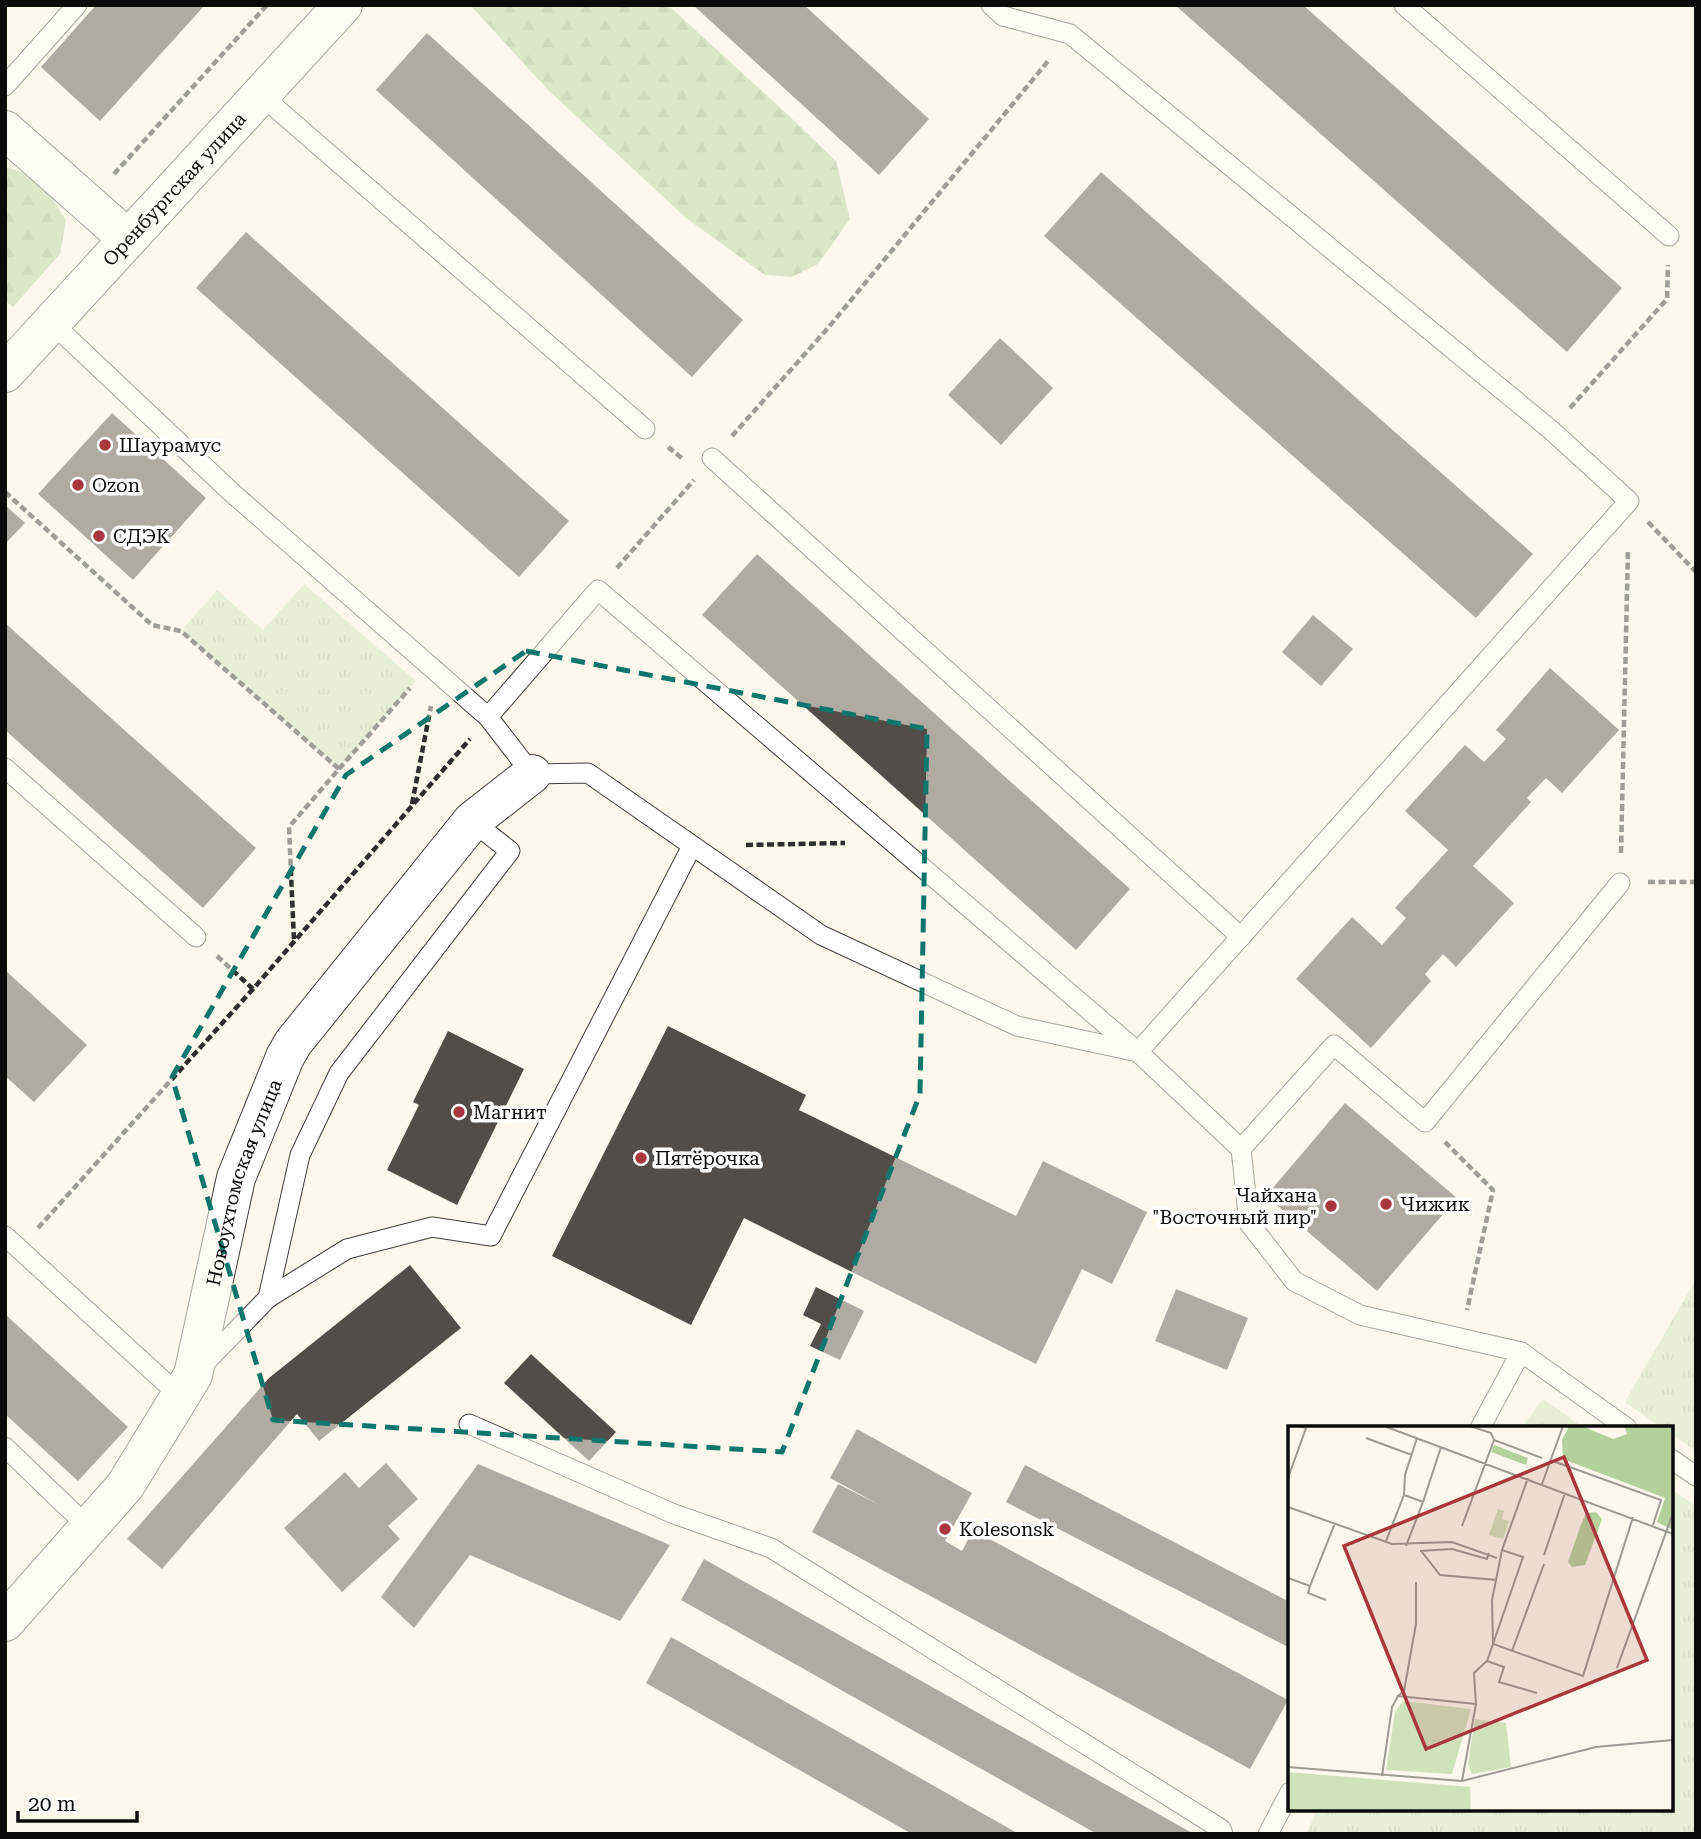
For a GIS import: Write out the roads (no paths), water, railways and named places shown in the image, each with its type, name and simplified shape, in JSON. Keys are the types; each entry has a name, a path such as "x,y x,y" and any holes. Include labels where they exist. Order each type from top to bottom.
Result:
{"street":[{"name":"Оренбургская улица","path":"5,373 343,5"},
{"path":"5,130 128,239"},
{"name":"Новоухтомская улица","path":"5,1622 125,1486 186,1386 236,1178 293,1043 472,821 532,774"}],"lane":[{"path":"5,86 77,5"},
{"path":"991,5 1003,16 1070,34 1551,430 1629,501 1138,1052"},
{"path":"1404,5 1669,236"},
{"path":"262,96 645,429"},
{"path":"51,322 237,497 488,718 532,774 588,773 821,935 1017,1026 1138,1052"},
{"path":"706,465 1241,937"},
{"path":"488,718 598,590 1138,1052 1241,1149 1249,1223 1294,1281 1360,1314 1521,1352 1624,1426"},
{"path":"5,768 196,937"},
{"path":"268,1298 300,1155 340,1073 510,850 472,821"},
{"path":"12,1243 186,1386 268,1298 347,1249 432,1227 491,1236 692,846"},
{"path":"1241,1149 1334,1045 1425,1122 1620,883"},
{"path":"1481,1426 1521,1352"},
{"path":"469,1424 674,1514 771,1548 1221,1829 1223,1834"},
{"path":"5,1447 88,1527"},
{"path":"1673,1460 1696,1476"},
{"path":"1268,1834 1288,1796"}],"place":[{"name":"Шаурамус","path":"105,445"},
{"name":"Ozon","path":"78,485"},
{"name":"СДЭК","path":"99,536"},
{"name":"Магнит","path":"459,1112"},
{"name":"Пятёрочка","path":"641,1158"},
{"name":"Чижик","path":"1386,1204"},
{"name":"Чайхана \"Восточный пир\"","path":"1331,1206"},
{"name":"Kolesonsk","path":"945,1529"}]}
